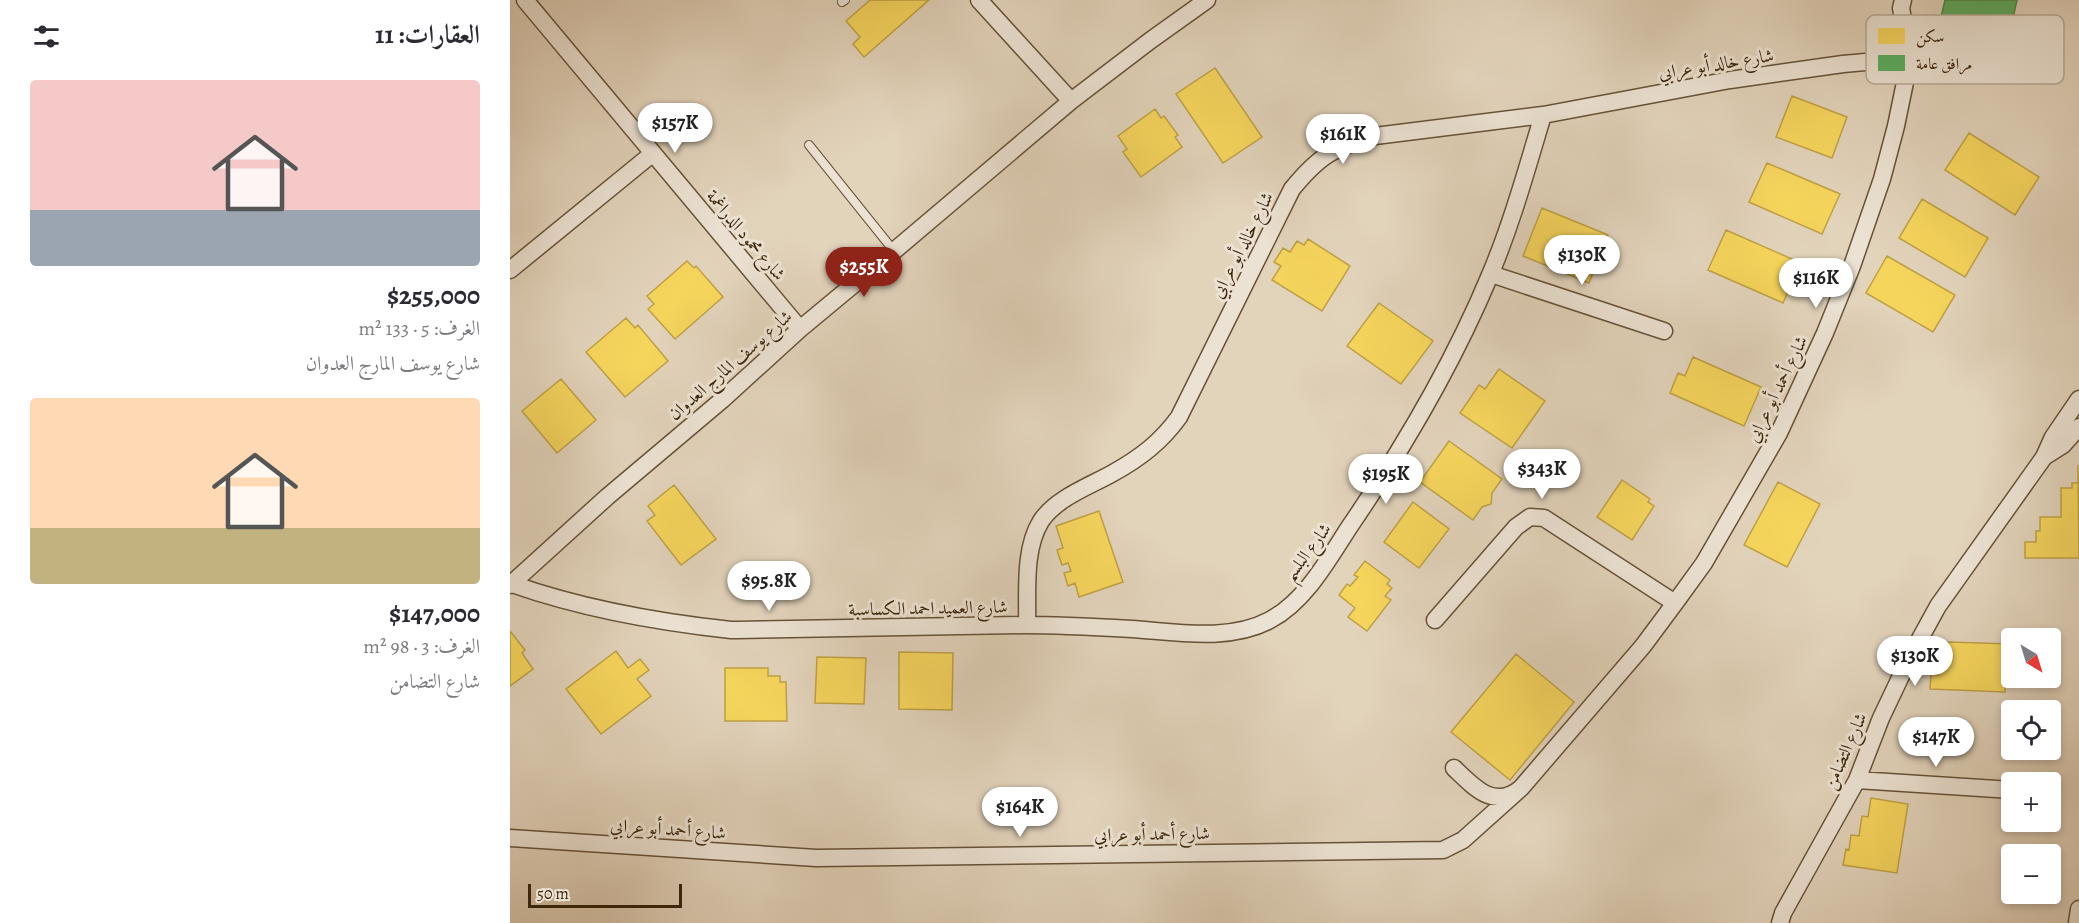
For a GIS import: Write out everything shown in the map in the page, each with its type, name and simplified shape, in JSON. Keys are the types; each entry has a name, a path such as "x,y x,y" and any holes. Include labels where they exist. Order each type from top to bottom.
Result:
{"street":[{"name":"شارع محمود الدراغمة","path":"525,0 800,329"},
{"path":"979,0 1071,101"},
{"name":"شارع يوسف المارج العدوان","path":"511,585 607,497 722,400 800,329 1071,101 1150,40 1207,0"},
{"name":"شارع أحمد أبو عرابي","path":"1902,15 1903,0"},
{"name":"شارع خالد أبو عرابي","path":"1027,625 1029,563 1041,521 1056,505 1125,466 1166,435 1184,407 1292,189 1311,167 1330,152 1350,142 1375,135 1544,115 1730,80 1866,62"},
{"name":"شارع أحمد أبو عرابي","path":"510,838 816,858 1443,850 1463,840 1521,788 1643,646 1704,563 1779,433 1825,333 1852,266 1882,179 1905,84"},
{"name":"شارع البلسم","path":"1027,625 1226,633 1271,620 1303,592 1397,458 1451,360 1491,274 1544,115"},
{"path":"510,270 652,154"},
{"path":"1491,274 1664,331"},
{"name":"شارع التضامن","path":"1778,920 1857,780 1881,718 1910,657 1938,606 2044,457 2053,437 2079,399"},
{"name":"شارع التضامن","path":"2044,457 2063,445 2079,427"},
{"path":"1435,620 1516,527 1523,520 1537,516 1550,522 1675,603"},
{"name":"شارع العميد احمد الكساسبة","path":"511,585 591,608 685,625 731,630 1027,625"},
{"path":"1454,768 1479,792 1497,797 1513,795 1521,788"},
{"path":"1857,780 2001,789"},
{"path":"2077,923 2079,909"}],"lane":[{"path":"809,145 894,251"}],"building: سكن":[{"path":"870,0 929,0 864,57 853,44 860,37 846,21"},
{"path":"1215,68 1262,137 1223,163 1176,94"},
{"path":"1792,96 1847,117 1832,158 1776,137"},
{"path":"1155,109 1161,118 1164,116 1178,135 1175,137 1182,147 1141,177 1123,152 1127,149 1118,136"},
{"path":"1969,133 2039,177 2015,215 1945,170"},
{"path":"1767,163 1840,194 1822,234 1749,202"},
{"path":"1922,199 1988,238 1965,277 1899,238"},
{"path":"1542,208 1608,235 1589,283 1523,256"},
{"path":"1726,230 1801,263 1783,303 1708,270"},
{"path":"1308,239 1350,266 1322,311 1272,280 1281,266 1274,262 1283,248 1290,252 1297,241 1304,245"},
{"path":"1887,256 1955,295 1933,332 1866,293"},
{"path":"687,261 694,268 696,266 723,297 675,339 648,309 654,304 647,296"},
{"path":"1379,303 1433,341 1401,384 1347,346"},
{"path":"626,318 635,328 638,325 668,361 625,397 586,352"},
{"path":"1693,357 1761,387 1744,426 1670,393 1678,373 1685,376"},
{"path":"1499,369 1545,401 1512,448 1460,413 1479,385 1485,389"},
{"path":"561,379 596,420 557,453 522,411"},
{"path":"1449,441 1502,479 1492,493 1491,504 1482,507 1473,520 1420,482"},
{"path":"2078,465 2079,558 2025,558 2025,542 2036,542 2036,531 2040,531 2040,517 2061,517 2061,488 2072,488 2072,483 2078,483"},
{"path":"1622,480 1650,499 1648,502 1654,506 1632,540 1597,517"},
{"path":"1778,482 1820,504 1787,567 1744,545"},
{"path":"674,485 716,539 681,565 647,521 655,515 648,506"},
{"path":"1413,502 1449,529 1419,568 1384,542"},
{"path":"1099,511 1123,582 1079,597 1075,583 1068,586 1064,573 1071,571 1068,563 1062,565 1057,550 1063,548 1056,526"},
{"path":"1365,561 1390,580 1387,584 1392,588 1385,596 1391,600 1367,631 1348,617 1355,608 1339,595 1347,584 1350,586 1358,577 1354,575"},
{"path":"510,631 525,650 522,653 533,669 510,686"},
{"path":"1948,642 2001,644 2001,688 2005,688 2005,692 1930,689 1931,674 1938,675 1939,654 1948,654"},
{"path":"616,651 628,668 640,659 649,670 637,679 651,696 601,734 566,689"},
{"path":"899,652 953,653 952,710 899,709"},
{"path":"1516,654 1574,702 1510,780 1451,732"},
{"path":"817,657 866,658 864,704 815,703"},
{"path":"725,668 768,668 768,676 780,676 780,682 786,682 787,721 725,721"},
{"path":"1871,798 1908,804 1897,873 1843,865 1846,849 1849,850 1851,835 1859,836 1862,816 1868,817"}],"building: مرافق عامة":[{"path":"1945,0 2017,0 2014,15 1941,15"}]}
